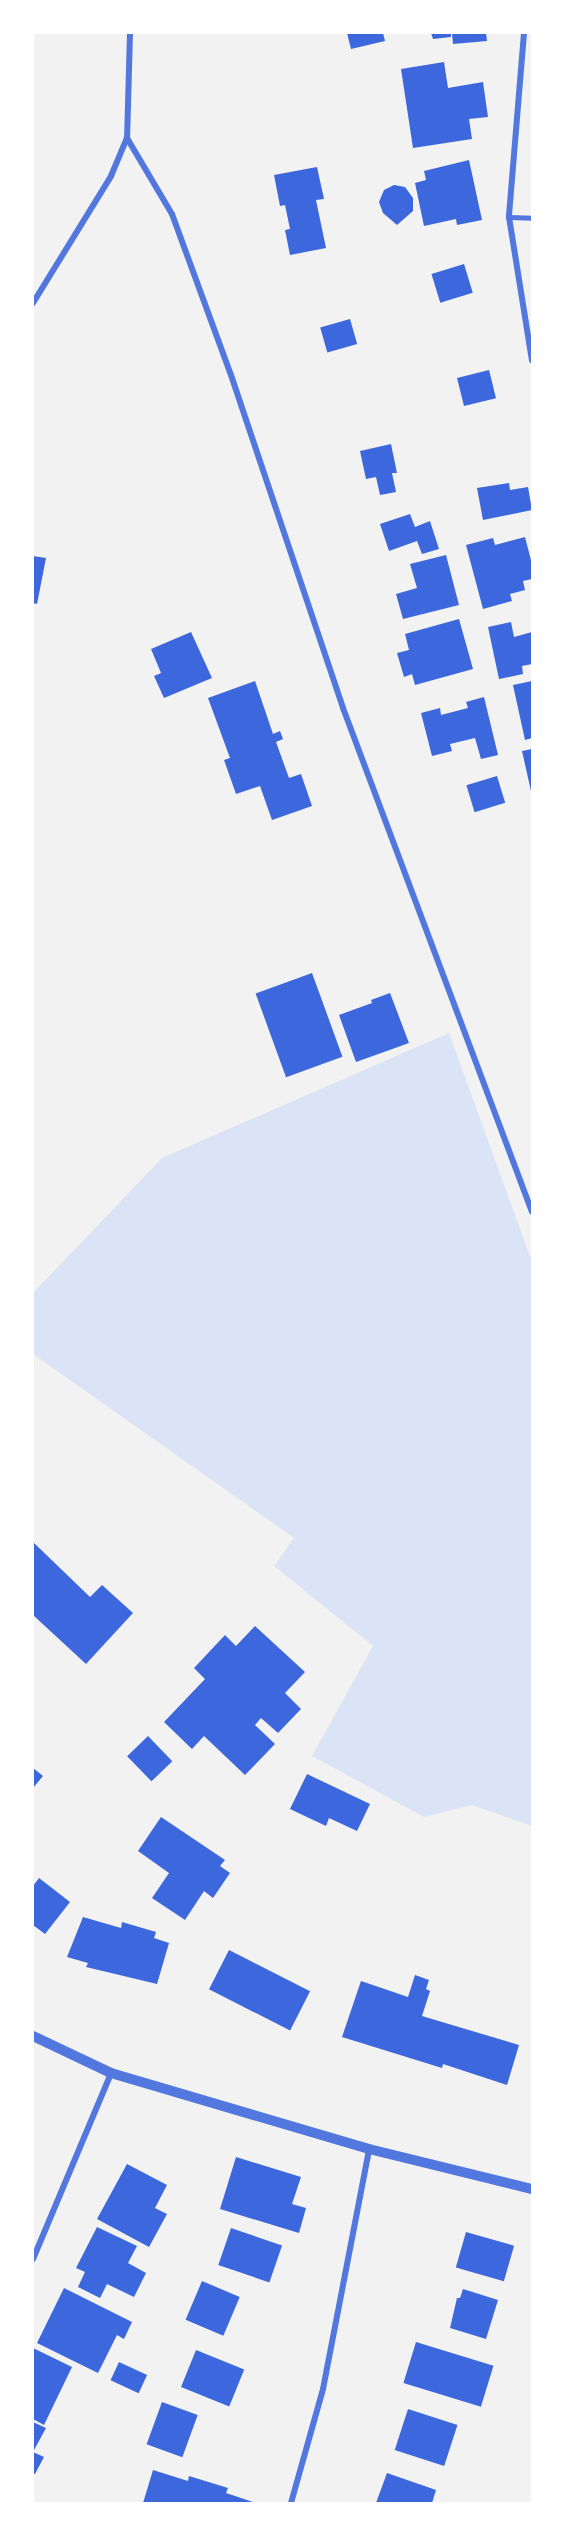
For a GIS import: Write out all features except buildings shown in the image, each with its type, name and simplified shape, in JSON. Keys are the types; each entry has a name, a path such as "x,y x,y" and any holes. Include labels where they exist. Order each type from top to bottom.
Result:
{"street":[{"path":"33,303 111,176 127,138 130,33"},
{"path":"524,33 509,217 532,360"},
{"path":"127,138 172,214 231,375 343,708 532,1212"},
{"path":"33,2036 111,2073 369,2150 532,2189"},
{"path":"33,2259 111,2073"},
{"path":"291,2503 323,2389 369,2150"}],"lane":[{"path":"509,217 532,218"}],"shaded area":[{"path":"449,1033 532,1262 532,1826 472,1805 424,1817 312,1756 373,1646 274,1566 294,1538 33,1354 33,1293 162,1158"}]}
